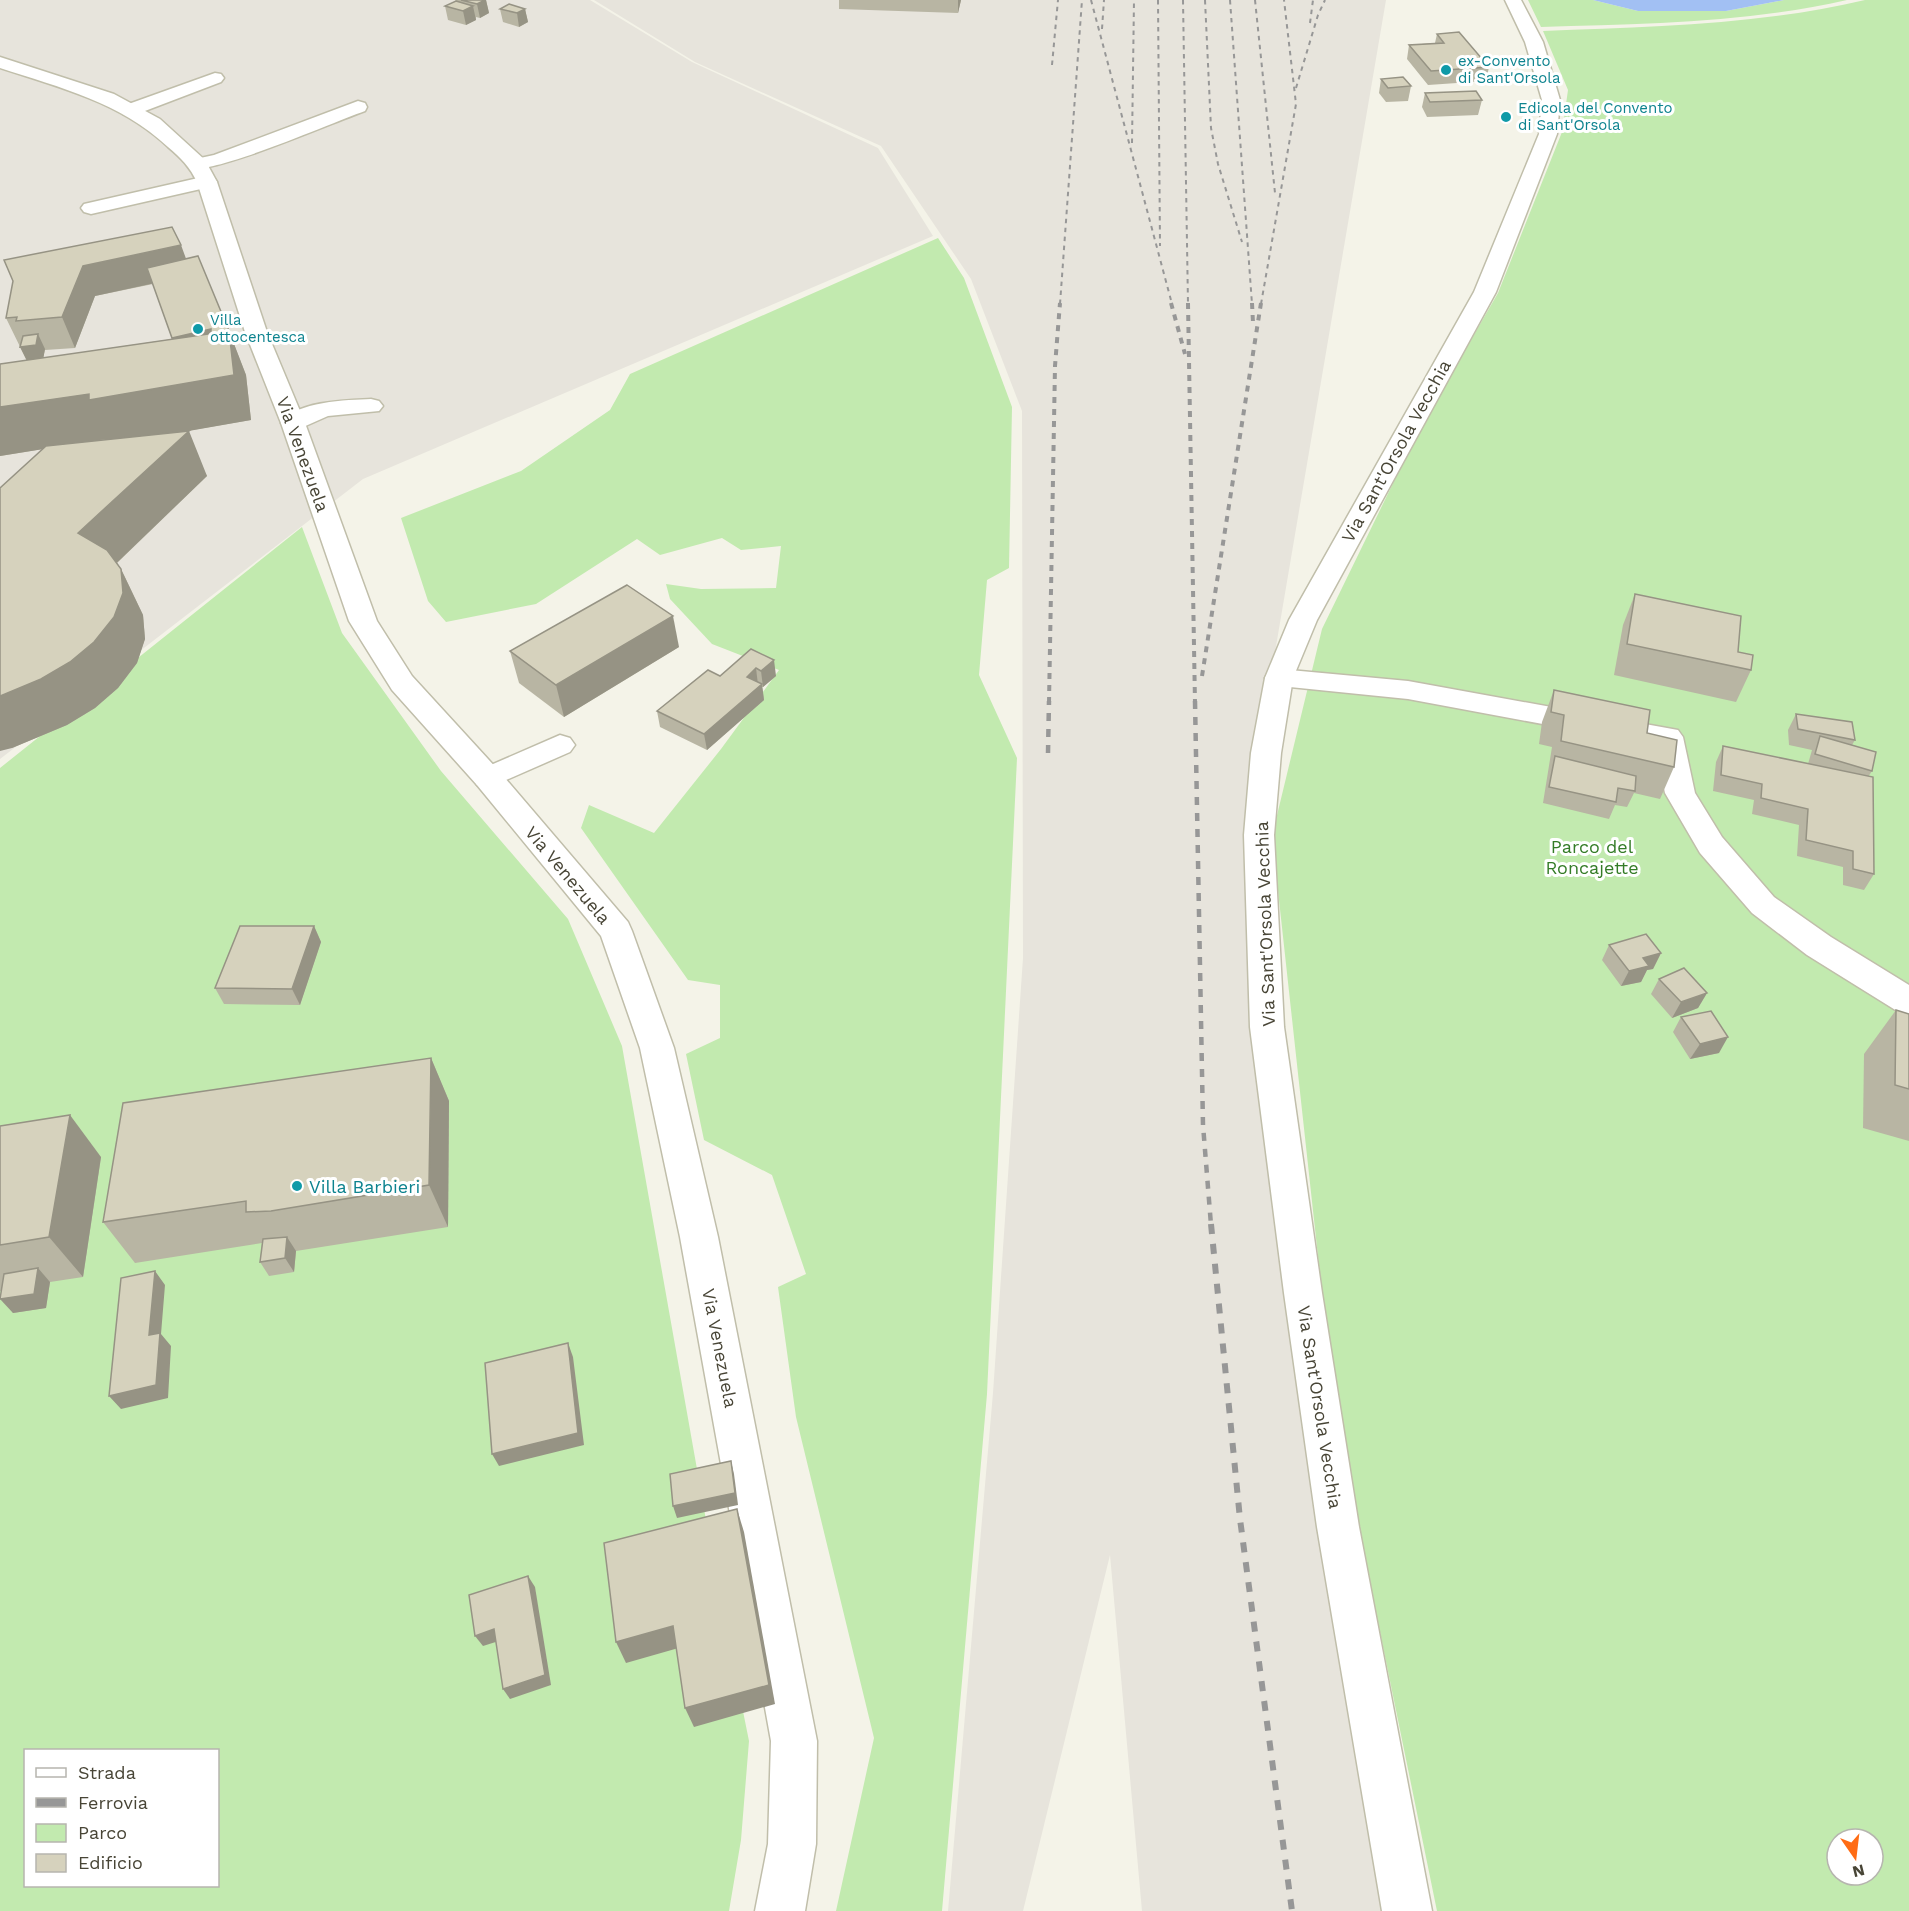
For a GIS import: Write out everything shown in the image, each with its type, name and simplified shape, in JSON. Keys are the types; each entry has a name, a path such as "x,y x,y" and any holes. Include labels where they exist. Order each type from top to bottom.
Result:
{"street":[{"name":"Via Sant'Orsola Vecchia","path":"1407,1911 1338,1527 1303,1293 1267,1027 1259,835 1266,753 1279,678 1303,621 1485,292 1548,134 1551,100 1534,42 1513,0"},
{"path":"0,62 108,98 130,110 153,123 203,173"},
{"path":"130,110 216,78"},
{"path":"91,208 203,173 220,159 358,107"},
{"name":"Via Venezuela","path":"203,173 249,311 363,621 402,683 488,778 616,931 657,1048 703,1260 794,1741 792,1844 780,1911"},
{"path":"292,423 324,409 371,406"},
{"path":"1279,678 1408,690 1668,737 1680,792 1711,845 1763,905 1819,946 1909,1002"},
{"path":"488,778 560,745"}],"shaded area":[{"path":"0,0 590,0 692,62 878,148 933,236 363,479 0,759"},
{"path":"594,0 1386,0 1243,840 1282,1236 1399,1911 1142,1911 1110,1555 1023,1911 948,1911 993,1393 1023,958 1022,411 971,279 881,146 695,62"}],"green space":[{"path":"1528,0 1593,0 1638,11 1726,11 1784,0 1847,0 1771,14 1733,18 1541,27"},
{"name":"Parco del Roncajette","path":"1865,0 1909,0 1909,1911 1437,1911 1360,1534 1323,1302 1272,836 1322,629 1419,430 1498,293 1562,132 1568,90 1543,31 1705,23 1786,15"},
{"path":"938,238 964,278 1012,407 1009,568 987,580 979,675 1017,758 987,1394 942,1911 836,1911 874,1738 796,1417 778,1287 806,1274 772,1175 704,1140 686,1054 720,1038 720,985 688,980 581,828 589,805 654,833 721,749 779,670 712,644 670,599 666,584 701,589 776,588 781,546 741,550 722,538 660,555 637,539 536,604 446,622 428,601 401,518 521,471 610,410 630,374"},
{"path":"302,527 342,633 441,771 568,919 622,1046 717,1582 749,1741 741,1840 729,1911 0,1911 0,768"}],"water":[{"path":"1593,0 1784,0 1726,11 1638,11"}],"building":[{"path":"461,0 485,0 477,4"},
{"path":"456,1 473,6 463,11 445,6"},
{"path":"509,4 525,9 517,13 500,9"},
{"path":"1459,32 1489,67 1431,71 1409,45 1444,43 1437,34"},
{"path":"1403,77 1411,86 1388,88 1381,79"},
{"path":"1476,91 1482,100 1430,102 1425,93"},
{"path":"172,227 181,245 83,266 62,317 16,321 17,317 6,318 13,281 4,260"},
{"path":"198,256 229,331 211,334 211,329 172,338 147,268"},
{"path":"229,331 234,375 89,400 89,394 0,407 0,364"},
{"path":"38,334 36,345 20,347 23,336"},
{"path":"189,431 78,533 107,550 121,569 123,593 114,617 94,642 70,662 41,679 0,696 0,488 46,446"},
{"path":"627,585 673,616 556,685 510,651"},
{"path":"1635,594 1741,616 1738,652 1753,655 1751,670 1627,644"},
{"path":"751,649 774,660 761,671 756,668 747,677 762,684 704,734 657,711 708,670 720,676"},
{"path":"1554,690 1650,710 1647,733 1677,740 1674,767 1561,741 1564,715 1551,712"},
{"path":"1796,714 1852,722 1855,740 1798,729"},
{"path":"1820,736 1876,752 1872,771 1815,754"},
{"path":"1723,746 1873,777 1874,874 1853,869 1853,851 1806,840 1808,809 1761,798 1762,784 1721,775"},
{"path":"1555,756 1636,776 1635,791 1618,788 1616,802 1549,787"},
{"path":"240,926 314,926 292,989 215,988"},
{"path":"1646,934 1661,953 1643,958 1649,966 1629,971 1609,945"},
{"path":"1684,968 1707,993 1681,1002 1659,979"},
{"path":"1896,1010 1909,1014 1909,1089 1895,1085"},
{"path":"1711,1011 1728,1037 1700,1044 1681,1017"},
{"path":"431,1058 429,1185 271,1211 246,1212 246,1201 103,1222 123,1103"},
{"path":"70,1115 49,1237 0,1245 0,1126"},
{"path":"287,1237 285,1258 260,1262 263,1239"},
{"path":"38,1268 34,1294 0,1299 4,1274"},
{"path":"155,1271 149,1335 160,1333 156,1385 109,1396 121,1278"},
{"path":"568,1343 578,1433 492,1454 485,1363"},
{"path":"731,1461 735,1493 673,1506 670,1474"},
{"path":"737,1509 769,1685 685,1708 673,1626 616,1642 604,1543"},
{"path":"528,1576 545,1675 503,1689 494,1629 475,1636 469,1595"}],"railway":[{"path":"1052,65 1058,0"},
{"path":"1060,304 1082,0"},
{"path":"1091,0 1172,304"},
{"path":"1102,29 1104,0"},
{"path":"1132,143 1134,0"},
{"path":"1158,0 1160,246"},
{"path":"1183,0 1188,304"},
{"path":"1205,0 1211,128 1218,164 1242,242"},
{"path":"1230,0 1252,304"},
{"path":"1255,0 1275,193"},
{"path":"1261,304 1296,104 1284,0"},
{"path":"1310,23 1313,0"},
{"path":"1296,88 1318,15 1325,0"},
{"path":"1049,703 1055,366 1060,303"},
{"path":"1171,303 1185,354"},
{"path":"1188,303 1195,703"},
{"path":"1252,303 1253,323"},
{"path":"1202,676 1261,303"},
{"path":"1048,753 1049,701"},
{"path":"1195,701 1203,1125 1211,1225"},
{"path":"1211,1224 1240,1519 1292,1911"}],"place":[{"name":"ex-Convento di Sant'Orsola","path":"1446,70"},
{"name":"Edicola del Convento di Sant'Orsola","path":"1506,117"},
{"name":"Villa ottocentesca","path":"198,329"},
{"name":"Villa Barbieri","path":"297,1186"}]}
